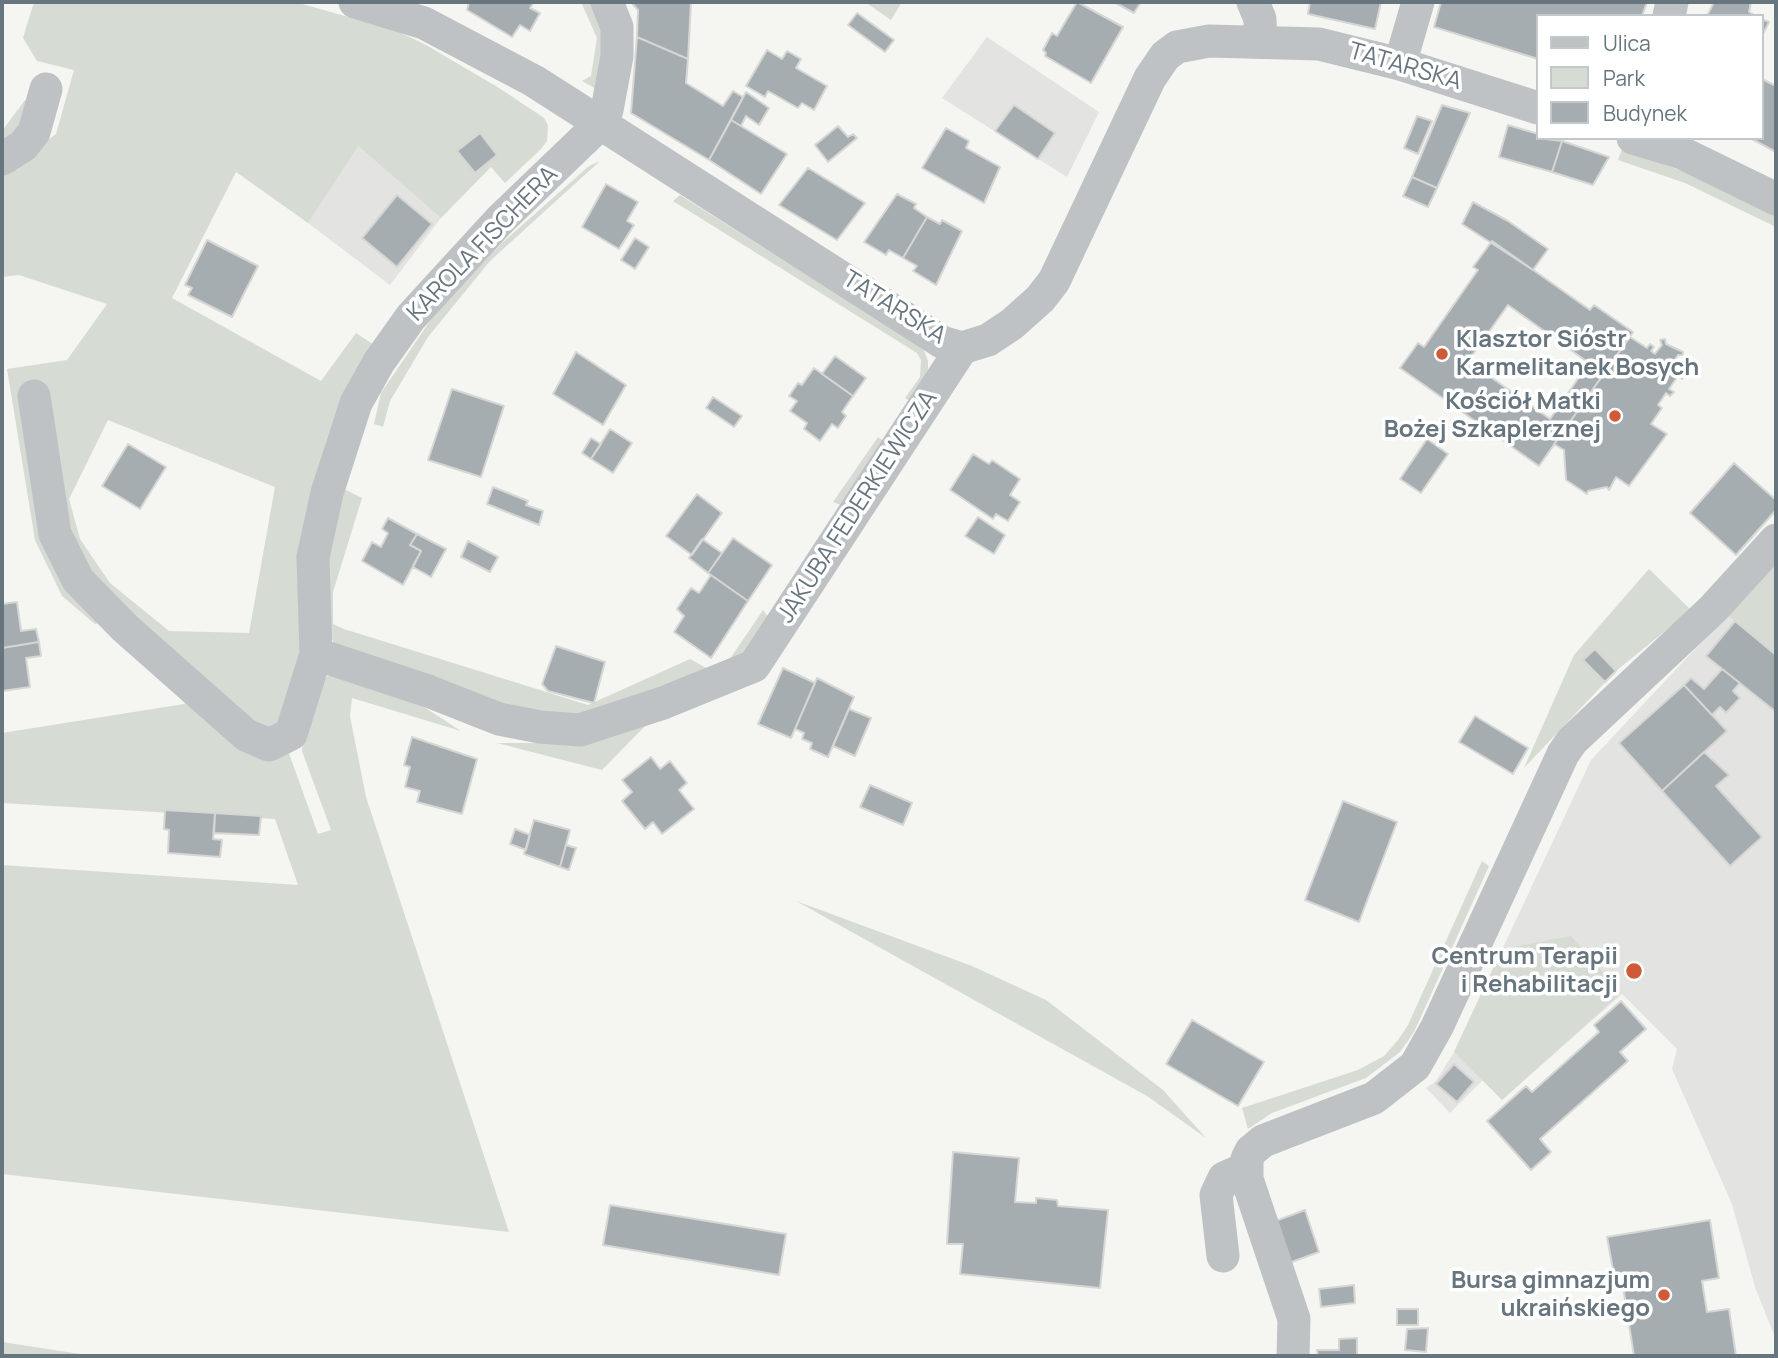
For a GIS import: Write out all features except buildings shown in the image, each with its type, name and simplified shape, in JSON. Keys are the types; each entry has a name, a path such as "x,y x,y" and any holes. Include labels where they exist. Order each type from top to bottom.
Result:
{"street":[{"name":"TATARSKA","path":"355,2 446,32 534,81 942,342 962,348 988,340 1012,324 1040,299 1054,281 1139,100 1165,56 1178,47 1193,43 1261,41 1319,44 1400,64 1536,107"},
{"path":"600,124 609,103 617,56 617,27 607,2"},
{"path":"1253,2 1259,19 1261,41"},
{"path":"1400,64 1418,2"},
{"path":"2,159 23,146 34,132 46,89"},
{"name":"KAROLA FISCHERA","path":"34,396 55,534 78,580 125,628 246,735 269,745 291,734 316,654 313,557 327,493 362,393 411,317 453,268 600,124"},
{"path":"1640,140 1682,153 1776,199"},
{"name":"JAKUBA FEDERKIEWICZA","path":"316,654 428,691 499,719 540,727 580,730 676,698 754,666 962,348"},
{"path":"1223,1256 1216,1195 1223,1178 1248,1160 1263,1141 1374,1098 1415,1066 1437,1027 1563,754 1572,741 1713,609 1776,540"},
{"path":"1248,1160 1294,1319 1293,1356"}],"shaded area":[{"path":"987,37 1099,112 1067,177 942,98"},
{"path":"357,145 441,218 390,285 308,223"},
{"name":"Centrum Terapii i Rehabilitacji","path":"1727,615 1776,655 1776,1340 1755,1287 1732,1204 1672,1069 1677,1049 1622,994 1502,1100 1483,1080 1450,1113 1426,1088 1436,1081 1454,1052 1591,760"}],"green space":[{"path":"34,2 295,2 395,30 426,45 499,88 544,118 548,125 547,141 505,183 491,167 441,218 358,146 308,223 236,172 172,298 321,381 356,333 374,345 340,400 326,442 315,505 302,665 287,725 266,736 126,615 95,624 62,596 35,540 7,369 67,360 107,304 19,275 2,277 2,168 10,167 56,134 74,70 37,61 23,38","holes":["108,420 275,487 249,633 169,631 110,583 80,539 69,499"]},
{"path":"581,2 593,2 605,28 598,90 582,81 591,76 597,38"},
{"path":"865,2 902,2 891,20"},
{"path":"25,100 29,103 22,129 2,150 2,131"},
{"path":"1622,149 1690,174 1776,216 1776,227 1685,183 1618,160"},
{"path":"600,161 490,261 428,337 390,401 383,427 374,424 381,393 434,315 502,243 589,166"},
{"path":"680,195 923,348 928,361 928,371 911,402 905,398 920,377 921,360 917,353 673,201"},
{"path":"878,437 885,442 843,506 833,502"},
{"path":"342,488 362,498 333,592 333,624 588,705 690,659 719,675 574,720 549,718 364,663 336,648 322,616 321,597"},
{"path":"1776,560 1776,655 1727,615"},
{"path":"1649,569 1691,610 1616,671 1524,768 1574,655"},
{"path":"763,610 769,618 762,639 739,664 719,675"},
{"path":"336,673 404,694 461,731 352,698 350,716 366,797 509,1232 2,1174 2,865 298,885 275,819 2,803 2,733 184,704 194,699 287,748 318,834 331,830 302,751 304,726 321,679"},
{"path":"652,719 602,770 497,743 581,743"},
{"path":"1482,861 1489,866 1414,1032 1400,1052 1366,1078 1272,1113 1248,1129 1242,1108 1358,1070 1384,1056 1398,1040 1408,1025"},
{"path":"796,901 972,966 1046,1000 1163,1090 1206,1138 1147,1096"},
{"path":"1571,936 1621,993 1502,1100 1454,1052 1502,949"},
{"path":"2,1342 93,1356 2,1356"}],"place":[{"name":"Klasztor Sióstr Karmelitanek Bosych","path":"1442,354"},
{"name":"Kościół Matki Bożej Szkaplerznej","path":"1615,416"},
{"name":"Centrum Terapii i Rehabilitacji","path":"1634,971"},
{"name":"Bursa gimnazjum ukraińskiego","path":"1664,1295"}]}
